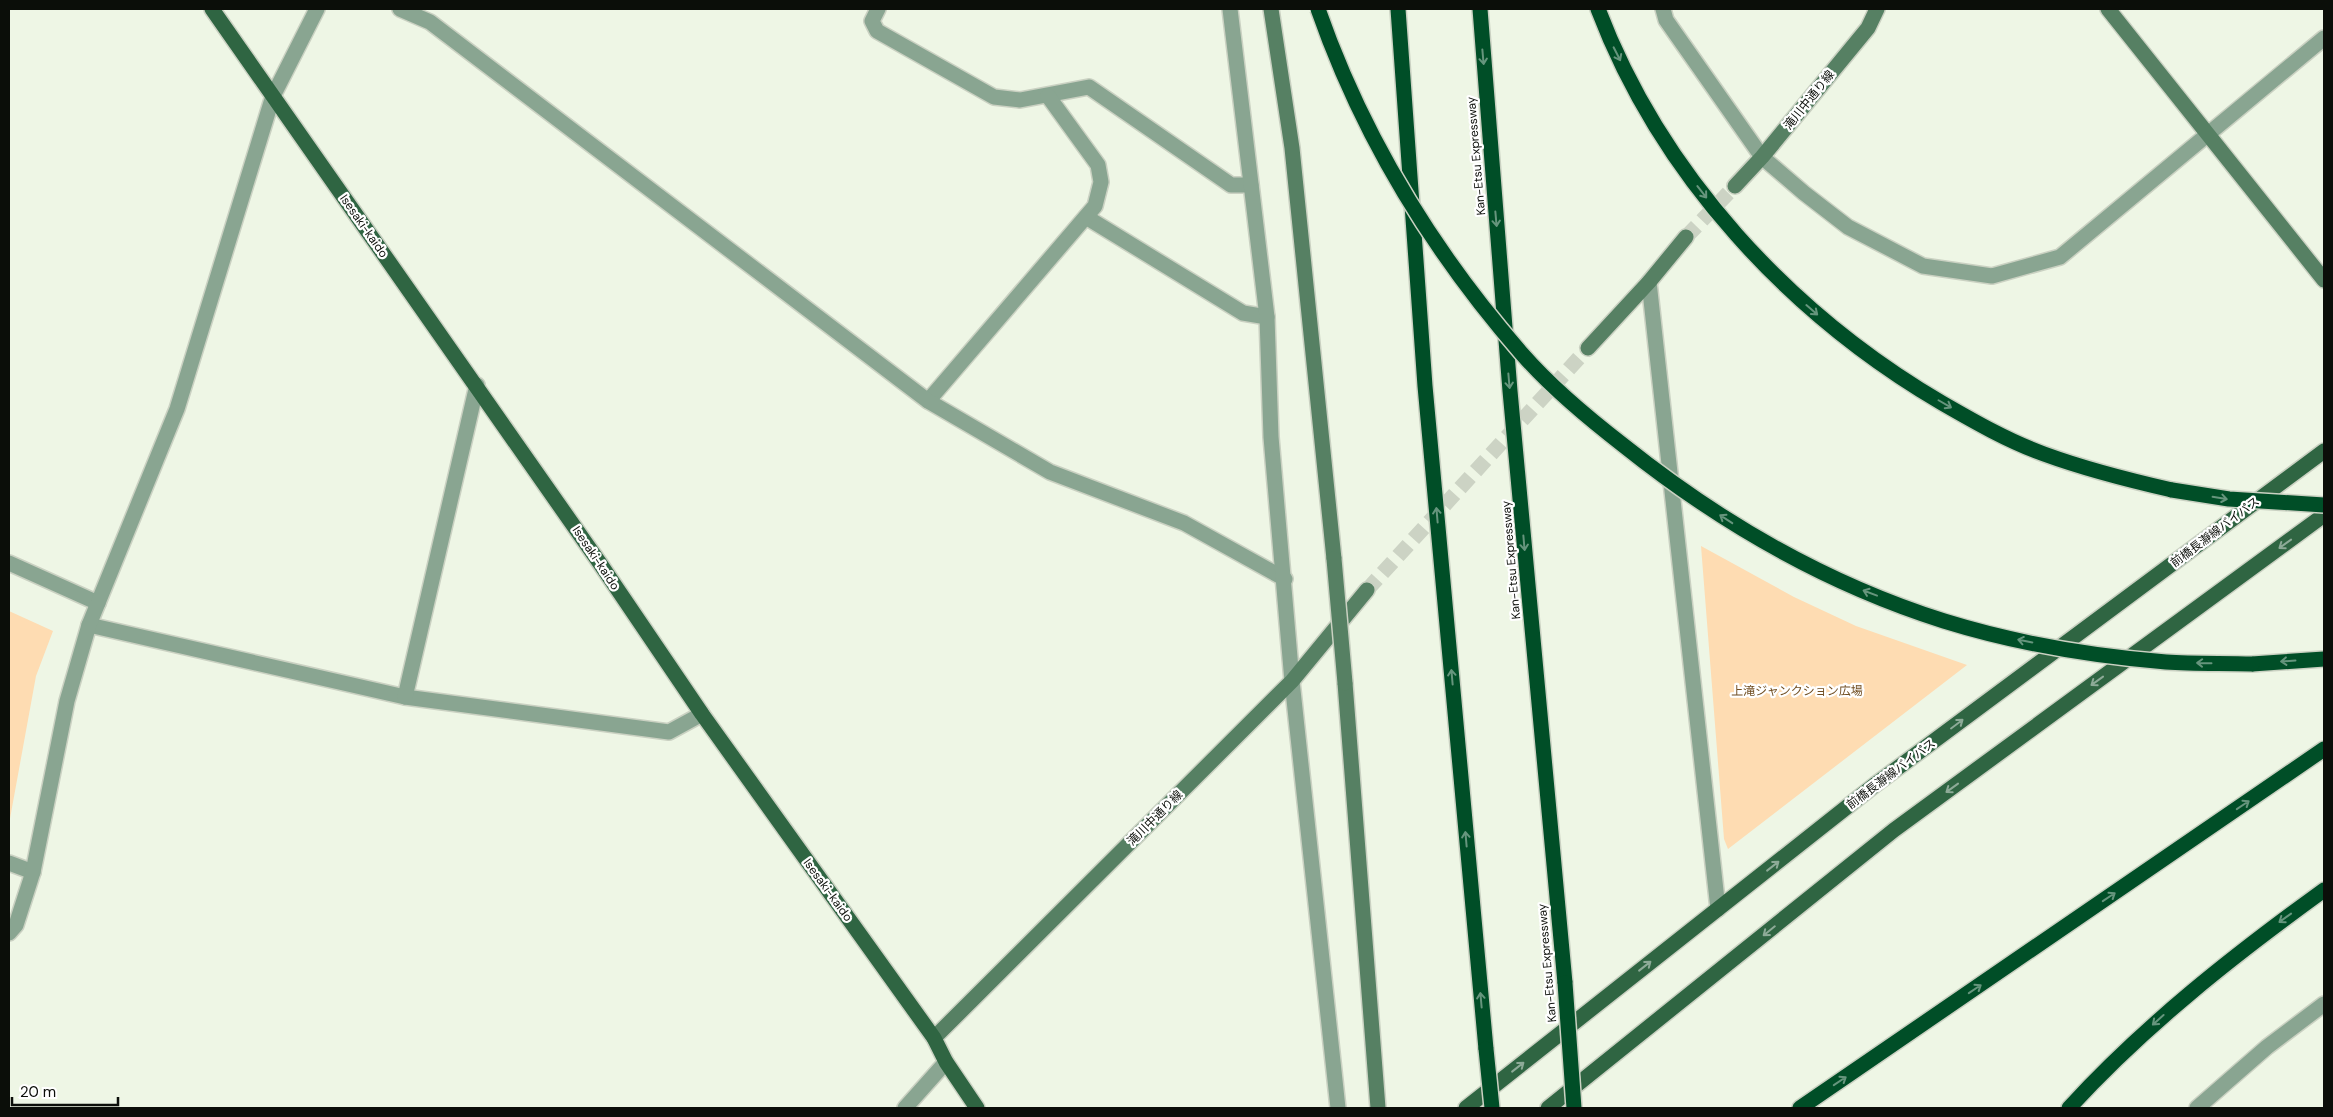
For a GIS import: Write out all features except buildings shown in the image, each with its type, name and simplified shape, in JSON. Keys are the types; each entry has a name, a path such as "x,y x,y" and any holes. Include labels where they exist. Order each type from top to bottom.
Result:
{"highway":[{"path":"1318,9 1359,112 1403,195 1454,269 1524,356 1585,416 1656,472 1730,522 1791,556 1864,591 1943,620 2018,640 2081,651 2167,662 2252,664 2324,659"},
{"path":"1398,9 1425,386 1492,1108"},
{"name":"Kan-Etsu Expressway","path":"1480,9 1510,391 1565,983 1574,1108"},
{"path":"1598,9 1610,41 1645,108 1683,168 1740,238 1786,288 1848,340 1908,382 1977,423 2026,446 2110,476 2172,490 2229,499 2324,505"},
{"path":"1800,1108 2324,749"},
{"path":"2069,1108 2108,1066 2176,1004 2251,942 2324,890"}],"main road":[{"name":"Isesaki-kaido","path":"212,9 477,386 702,714 934,1038 946,1062 977,1108"},
{"name":"前橋長瀞線バイパス","path":"1466,1108 1876,784 2324,451"},
{"path":"1548,1108 1894,830 2324,515"}],"street":[{"path":"9,934 16,925 33,872 68,701 89,625 177,409 272,96 317,9"},
{"path":"400,9 430,22 928,401 1050,472 1184,523 1285,579"},
{"path":"878,9 872,20 877,31 994,97 1020,100 1089,87 1231,185 1251,185"},
{"path":"1230,9 1267,317 1271,437 1285,579 1292,682 1338,1108"},
{"path":"1271,9 1292,148 1334,559 1378,1106"},
{"path":"1663,9 1666,20 1762,156 1804,193 1848,227 1923,266 1992,276 2060,257 2324,38"},
{"name":"滝川中通り線","path":"1735,186 1868,28 1877,9"},
{"path":"2108,9 2324,280"},
{"path":"928,401 1095,206 1101,182 1098,165 1048,96"},
{"path":"1086,217 1243,313 1267,317"},
{"path":"1588,348 1650,282 1686,237"},
{"path":"1650,282 1718,909"},
{"path":"405,697 477,386"},
{"path":"9,563 98,603"},
{"name":"滝川中通り線","path":"934,1038 1292,682 1366,590"},
{"path":"89,625 405,697 669,732 702,714"},
{"path":"9,863 33,872"},
{"path":"2197,1108 2267,1047 2324,1004"},
{"path":"905,1108 946,1062"}],"green space":[{"name":"上滝ジャンクション広場","path":"1701,546 1794,597 1856,626 1967,665 1728,849 1724,839"},
{"path":"9,611 53,631 36,676 9,824"}],"tunnel":[{"path":"1686,237 1735,186"},
{"path":"1367,590 1588,348"}]}
